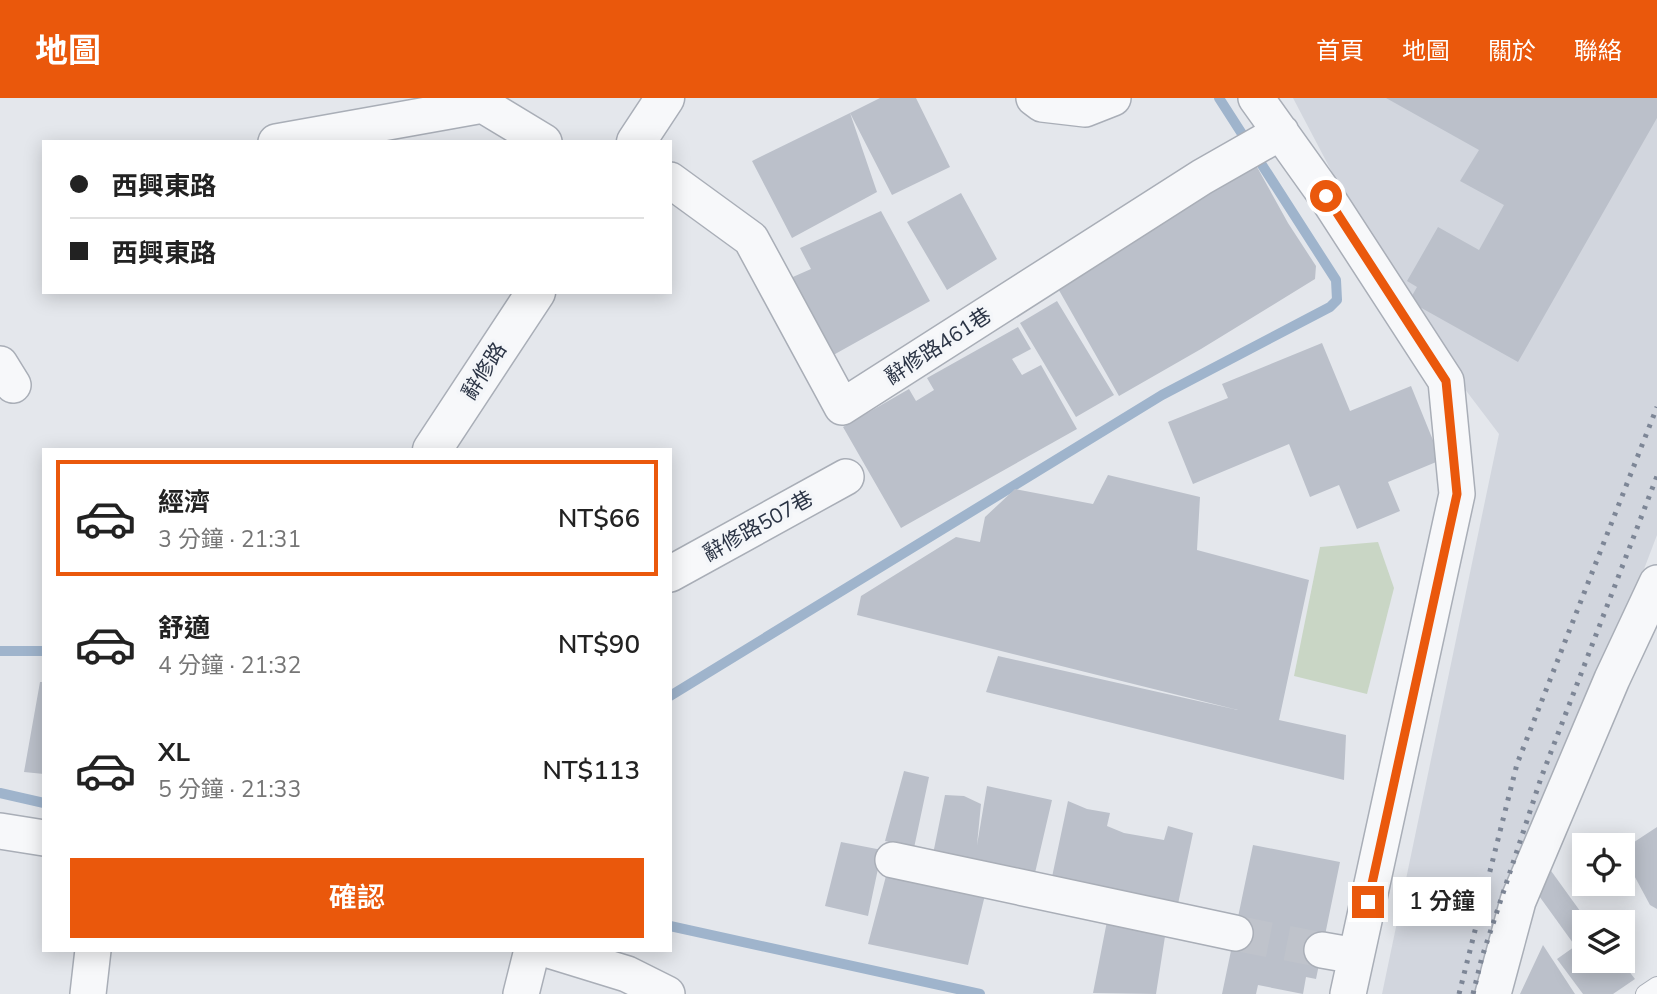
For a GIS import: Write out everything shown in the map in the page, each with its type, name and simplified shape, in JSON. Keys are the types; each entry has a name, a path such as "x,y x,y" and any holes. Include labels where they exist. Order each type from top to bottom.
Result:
{"street":[{"path":"637,140 665,98"},
{"path":"1034,98 1042,104 1085,109 1113,98"},
{"path":"1256,98 1326,196 1446,381 1457,494 1348,994"},
{"path":"286,140 483,102 541,140"},
{"name":"辭修路461巷","path":"672,181 751,239 842,407 1202,177 1281,132"},
{"name":"辭修路","path":"433,448 535,294"},
{"name":"辭修路507巷","path":"672,573 846,477"},
{"path":"1493,994 1518,901 1612,679 1657,583"},
{"path":"0,831 42,838"},
{"path":"893,860 1235,933"},
{"path":"1322,950 1356,956"},
{"path":"88,994 93,952"},
{"path":"521,994 532,952"},
{"path":"556,952 627,974 667,994"}],"lane":[{"path":"1645,994 1657,986"}],"shaded area":[{"path":"1293,98 1657,98 1657,535 1590,711 1500,994 1382,994 1499,434 1404,309"}],"green space":[{"path":"1378,542 1394,588 1367,694 1294,676 1320,547"}],"building":[{"path":"880,98 916,98 950,167 892,195 850,113"},
{"path":"1386,98 1657,98 1657,118 1518,362 1409,301 1417,287 1407,281 1438,227 1479,250 1504,205 1460,181 1479,150"},
{"path":"850,113 877,192 792,238 752,161"},
{"path":"1252,158 1288,223 1316,266 1315,279 1119,396 1056,285 1135,241 1128,227"},
{"path":"961,193 997,259 947,290 907,222"},
{"path":"881,211 930,301 828,358 786,280 811,269 800,248"},
{"path":"1057,301 1114,395 1076,417 1020,323"},
{"path":"1018,327 1031,349 1012,359 1022,375 1041,365 1077,429 901,528 843,427 909,389 916,401 934,390 927,378"},
{"path":"1322,343 1350,411 1411,386 1441,460 1388,482 1400,511 1357,529 1339,485 1310,497 1289,444 1193,484 1168,422 1228,398 1222,384"},
{"path":"1108,475 1200,497 1197,550 1309,580 1279,720 1346,735 1344,780 986,692 998,656 1238,710 857,615 861,596 956,537 980,542 985,517 1015,489 1093,504"},
{"path":"40,682 42,682 42,774 24,772"},
{"path":"904,771 929,777 914,848 885,841"},
{"path":"987,786 1052,800 1035,873 933,854 945,795 964,796 981,804 977,845"},
{"path":"1068,801 1087,809 1110,813 1107,826 1124,833 1164,840 1168,826 1193,833 1178,904 1052,877"},
{"path":"1657,827 1657,909 1650,905 1635,877 1635,841"},
{"path":"841,842 882,850 868,916 825,906"},
{"path":"1253,845 1340,862 1316,979 1306,977 1303,994 1258,985 1256,994 1222,994"},
{"path":"1549,868 1579,910 1572,910 1572,942 1529,882"},
{"path":"886,876 962,888 985,895 968,965 868,944"},
{"path":"1108,916 1166,930 1156,994 1093,993"},
{"path":"1543,945 1575,994 1520,994"},
{"path":"1572,948 1572,973 1630,973 1635,979 1613,994 1583,994 1557,959"}],"waterway":[{"path":"672,695 1162,395 1330,307 1337,300 1336,280 1219,98"},
{"path":"0,651 42,651"},
{"path":"0,793 42,803"},
{"path":"672,926 980,994"}],"tunnel":[{"path":"1235,933 1322,950"}],"railway":[{"path":"1459,994 1517,764 1657,407"},
{"path":"1473,994 1482,957 1541,778 1657,476"}],"route":[{"path":"1326,196 1446,381 1457,494 1368,902"}]}
